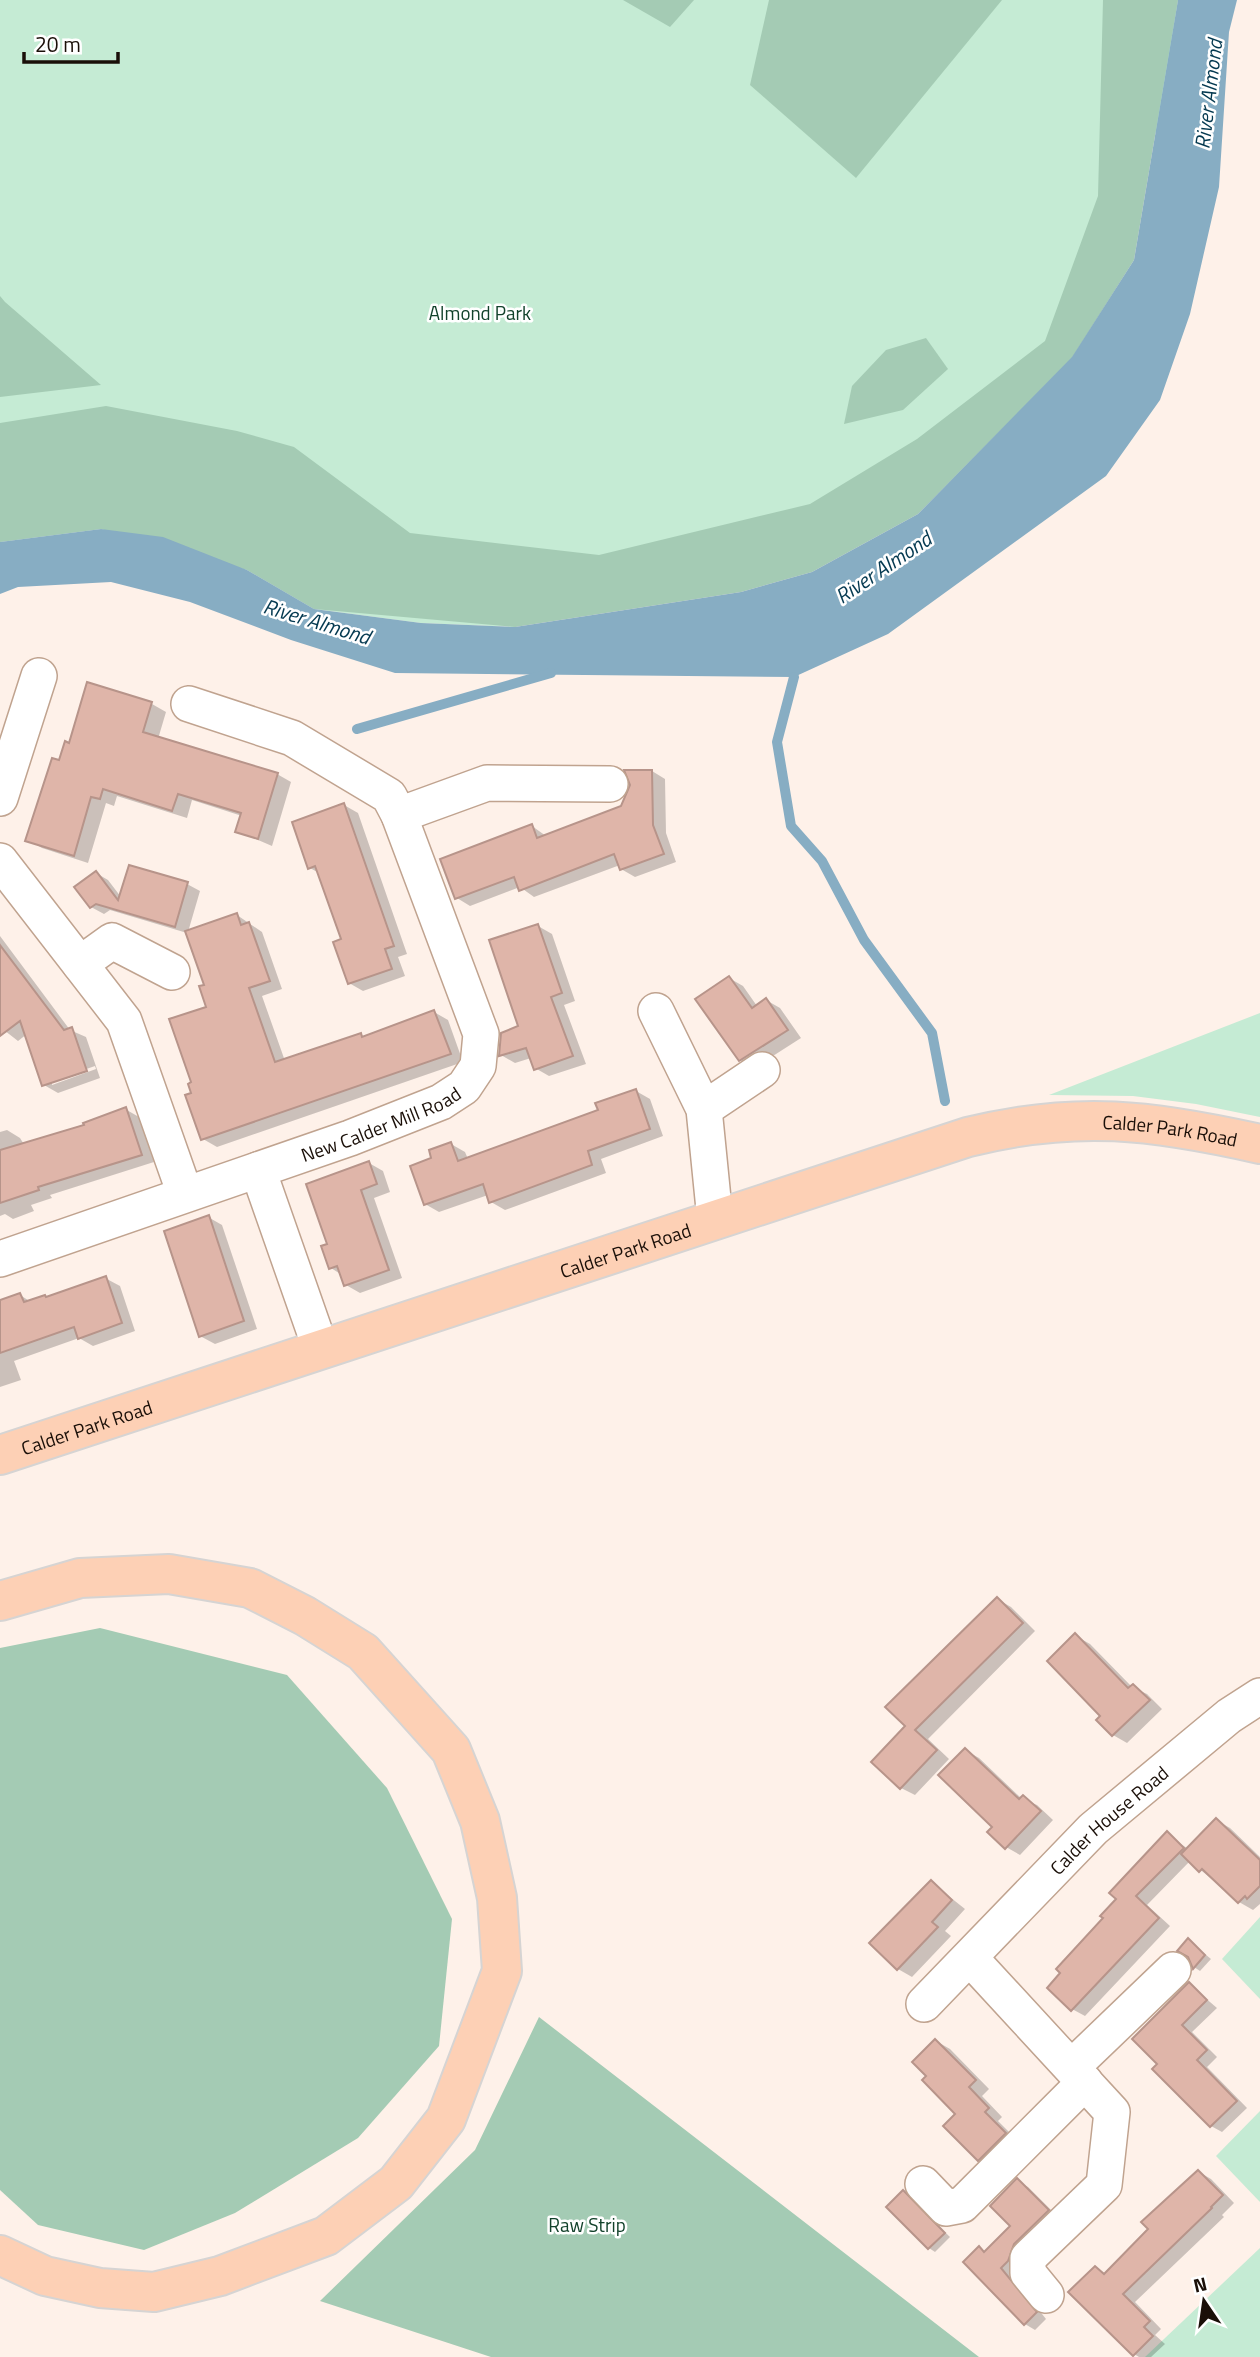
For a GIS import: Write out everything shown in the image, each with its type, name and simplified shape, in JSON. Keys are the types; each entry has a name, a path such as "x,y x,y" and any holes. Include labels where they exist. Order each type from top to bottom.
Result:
{"main road":[{"name":"Calder Park Road","path":"0,1455 968,1137 1040,1122 1093,1120 1191,1129 1260,1144"},
{"path":"0,1601 80,1578 169,1574 250,1588 305,1616 363,1652 451,1750 480,1821 498,1898 502,1971 446,2119 396,2183 326,2236 220,2276 154,2292 100,2288 45,2276 0,2255"}],"street":[{"path":"0,798 39,676"},
{"name":"New Calder Mill Road","path":"0,1259 258,1170 441,1102 464,1087 478,1066 481,1034 400,815 389,796 292,738 189,704"},
{"path":"400,815 487,783 536,769 610,784"},
{"path":"0,861 124,1021 186,1195"},
{"path":"80,964 112,941 172,972"},
{"path":"656,1011 704,1109 715,1219"},
{"path":"704,1109 762,1070"},
{"path":"258,1170 320,1348"},
{"name":"Calder House Road","path":"924,2004 1093,1829 1229,1716 1260,1696"},
{"path":"970,1958 1112,2112 1104,2185 1028,2258 1028,2273 1046,2295"},
{"path":"923,2184 946,2208 962,2205 1172,1970"}],"green space":[{"name":"Almond Park","path":"0,0 1178,0 1159,126 1007,425 515,627 421,623 314,609 247,570 101,529 0,542"},
{"path":"623,0 694,0 670,27"},
{"path":"769,0 1002,0 856,178 750,85"},
{"path":"1103,0 1178,0 1134,260 1072,358 918,514 812,572 741,592 515,627 314,609 247,570 101,529 0,542 0,423 106,406 237,431 294,447 410,533 599,555 810,504 917,439 1045,341 1098,196"},
{"path":"0,296 5,302 101,385 0,397"},
{"path":"926,338 948,369 903,410 844,424 852,386 886,350"},
{"path":"1260,1013 1260,1117 1196,1104 1133,1096 1049,1095"},
{"path":"100,1628 287,1675 387,1788 452,1919 439,2046 358,2138 235,2213 144,2250 38,2225 0,2190 0,1648"},
{"path":"1260,1917 1260,1999 1222,1959"},
{"name":"Raw Strip","path":"539,2017 979,2357 491,2357 320,2301 475,2150"},
{"path":"1260,2111 1260,2202 1216,2156"},
{"path":"1260,2248 1260,2357 1145,2357"}],"water":[{"name":"River Almond","path":"1178,0 1237,0 1229,32 1219,187 1190,314 1160,400 1106,476 888,634 794,677 395,673 291,640 190,602 111,582 18,587 0,594 0,542 101,529 163,537 247,570 314,609 421,623 515,627 741,592 812,572 918,514 1072,357 1134,260"}],"building":[{"path":"87,682 152,702 143,732 278,773 258,839 235,832 241,813 178,794 172,811 103,789 100,799 91,797 74,856 25,841 52,758 59,760 65,741 69,743"},
{"path":"624,770 652,770 653,825 664,854 620,870 614,854 519,891 514,877 455,899 440,859 532,824 537,838 621,806 630,785"},
{"path":"344,803 394,946 385,949 392,969 348,984 333,942 341,939 315,866 308,869 292,822"},
{"path":"129,865 188,882 175,927 96,904 90,908 74,887 96,871 118,900"},
{"path":"237,913 241,925 249,922 270,981 249,988 275,1062 361,1033 362,1037 434,1010 451,1054 201,1140 185,1095 191,1093 188,1084 191,1082 169,1019 206,1007 199,986 204,985 185,931"},
{"path":"538,924 562,993 551,997 573,1056 534,1070 526,1048 499,1056 501,1033 518,1026 489,940"},
{"path":"0,945 64,1030 72,1027 87,1071 42,1086 20,1021 0,1036"},
{"path":"729,976 752,1008 766,998 788,1030 739,1061 695,999"},
{"path":"636,1089 650,1129 588,1151 592,1165 489,1203 483,1184 424,1205 410,1166 431,1158 429,1150 451,1142 458,1161 598,1110 595,1103"},
{"path":"126,1107 142,1155 38,1187 39,1190 0,1203 0,1150 84,1125 83,1123"},
{"path":"369,1161 377,1184 361,1190 389,1270 344,1286 337,1266 329,1269 321,1246 327,1244 306,1184"},
{"path":"209,1215 244,1321 199,1337 164,1231"},
{"path":"106,1276 122,1323 78,1339 74,1327 0,1353 0,1300 20,1293 24,1302"},
{"path":"997,1597 1023,1623 915,1730 937,1750 900,1789 871,1762 905,1726 885,1707"},
{"path":"1075,1633 1128,1688 1133,1684 1150,1700 1112,1736 1096,1720 1100,1716 1047,1661"},
{"path":"965,1748 1019,1799 1023,1795 1041,1811 1005,1849 987,1832 992,1827 938,1775"},
{"path":"1216,1818 1260,1860 1260,1886 1247,1899 1245,1896 1238,1903 1202,1869 1199,1872 1181,1854"},
{"path":"1167,1831 1184,1848 1136,1896 1159,1918 1071,2011 1047,1988 1060,1973 1056,1969 1103,1918 1100,1916 1116,1899 1109,1893"},
{"path":"931,1880 952,1900 932,1922 938,1927 897,1970 869,1943"},
{"path":"1188,1938 1205,1955 1193,1969 1188,1957 1177,1951"},
{"path":"1189,1982 1207,2000 1182,2025 1207,2050 1197,2060 1237,2101 1210,2127 1152,2069 1157,2064 1132,2039"},
{"path":"935,2039 976,2080 969,2087 989,2108 985,2112 1006,2133 978,2161 943,2126 955,2114 922,2080 926,2076 912,2062"},
{"path":"1198,2170 1223,2195 1123,2294 1150,2321 1144,2327 1153,2336 1133,2356 1068,2292 1095,2266 1104,2274 1148,2229 1141,2222"},
{"path":"1017,2178 1049,2210 1014,2244 1008,2261 1001,2268 1037,2312 1024,2325 963,2262 979,2246 984,2252 1010,2226 990,2206"},
{"path":"903,2190 945,2233 928,2249 886,2207"}],"waterway":[{"path":"357,729 551,673"},
{"path":"794,677 777,742 791,826 822,861 864,940 932,1033 945,1101"}]}
